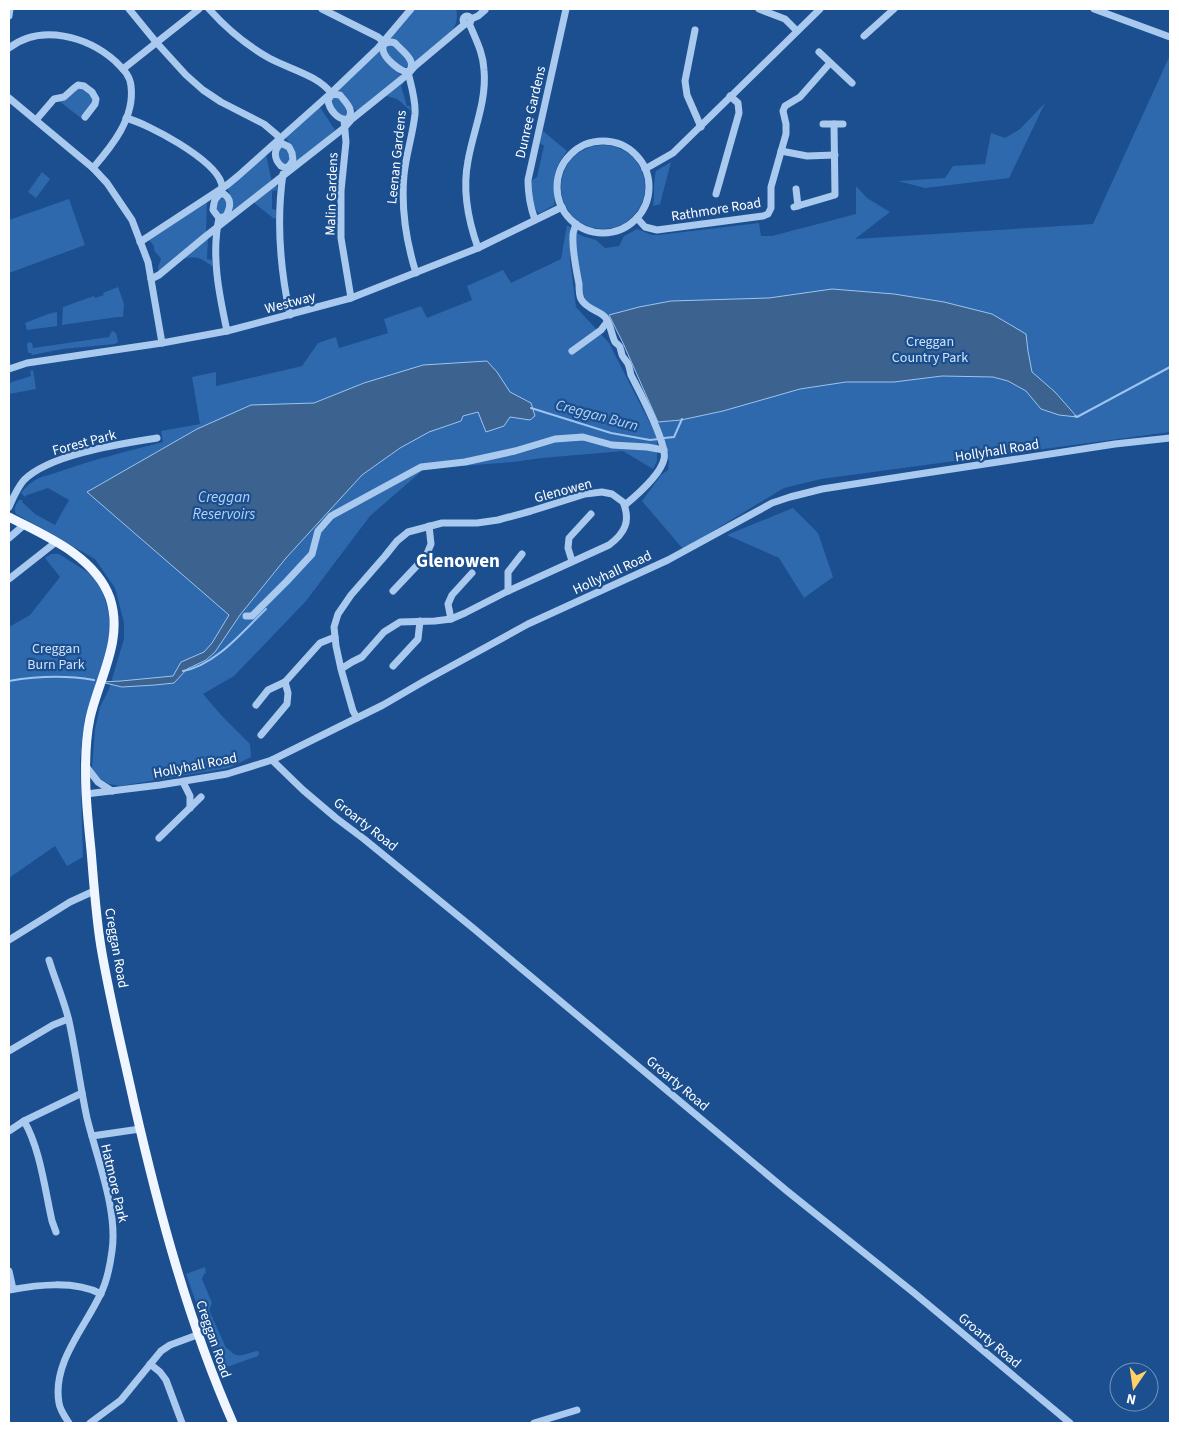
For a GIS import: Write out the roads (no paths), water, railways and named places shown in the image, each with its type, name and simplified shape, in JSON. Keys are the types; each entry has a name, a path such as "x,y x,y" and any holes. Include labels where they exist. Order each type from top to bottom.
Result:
{"main road":[{"name":"Creggan Road","path":"9,517 56,542 88,564 101,579 110,598 114,628 112,644 106,669 94,701 86,742 85,765 94,891 102,953 140,1129 163,1221 197,1335 232,1423"}],"street":[{"path":"9,16 10,9"},
{"path":"130,9 156,42 186,75 221,102 264,124 277,135 280,141 289,147 293,160 276,182 151,280"},
{"path":"123,69 199,9"},
{"name":"Malin Gardens","path":"209,9 232,32 251,47 268,58 320,81 332,93 340,95 351,110 350,116 344,124 346,142 341,191 341,229 351,298"},
{"name":"Leenan Gardens","path":"322,9 385,42 395,43 411,60 411,69 408,73 415,112 404,175 404,214 410,253 416,273"},
{"path":"226,331 215,253 219,218 213,210 217,195 332,93 385,42 411,9"},
{"path":"461,9 480,47 485,72 482,100 466,177 467,209 478,248"},
{"name":"Dunree Gardens","path":"535,220 530,208 528,180 566,9"},
{"path":"760,9 785,20 797,31"},
{"path":"645,169 673,153 820,9"},
{"path":"864,36 894,9"},
{"path":"1094,9 1170,37"},
{"path":"290,315 284,286 279,234 280,190 283,171 352,119 408,73 467,20 478,16 485,10"},
{"path":"695,30 684,82 687,95 701,126"},
{"path":"10,45 35,37 53,35 68,37 87,42 99,49 123,69 128,76 132,88 126,118 117,138 93,168"},
{"path":"385,42 382,48 384,54 400,70 408,73"},
{"path":"819,52 852,83"},
{"name":"Rathmore Road","path":"637,218 645,226 657,230 768,214 771,208 770,187 786,134 783,112 785,106 800,97 830,63"},
{"path":"36,120 54,100 64,96 78,86 84,86 92,92 96,99 95,104 85,117"},
{"path":"332,93 328,100 329,105 344,124"},
{"path":"716,194 740,113 738,103 730,96"},
{"path":"9,98 93,168 107,183 132,220 148,262 162,343"},
{"path":"126,118 160,132 208,164 222,183 222,190 228,198 230,206 226,216 219,218"},
{"path":"824,124 843,124"},
{"path":"796,189 796,207 835,195 834,124"},
{"path":"280,141 275,153 278,164 283,171"},
{"path":"603,141 613,142 633,152 645,169 649,189 645,204 637,218 624,228 608,233 586,230 576,224 562,207 558,190 559,174 568,158 581,147 603,141"},
{"path":"781,151 807,156 835,155"},
{"path":"140,242 222,190"},
{"name":"Westway","path":"9,370 33,362 162,343 226,331 351,298 478,248 562,207"},
{"path":"341,669 362,658 384,632 400,622 451,619 465,614 508,591 609,545 620,537 627,522 625,505 639,494 663,463 665,457 656,425 630,373 628,363 622,357 611,328 605,317 591,309 581,300 573,248 573,233 576,224"},
{"path":"572,351 601,330 607,322"},
{"name":"Forest Park","path":"9,507 26,478 49,465 103,447 156,438"},
{"path":"246,616 252,616 312,554 318,531 331,516 421,467 465,462 515,451 555,439 583,438 612,445 663,447"},
{"name":"Hollyhall Road","path":"86,794 183,782 227,774 272,760 357,718 528,624 668,560 772,503 790,497 822,489 1114,444 1170,438"},
{"name":"Glenowen","path":"357,718 341,669 334,627 338,614 351,595 397,541 408,532 442,523 477,523 498,520 586,494 602,492 612,494 625,505"},
{"path":"572,561 568,548 569,538 591,514"},
{"path":"9,538 24,525"},
{"path":"393,590 426,556 431,544 430,526"},
{"path":"9,578 56,542"},
{"path":"508,591 508,572 522,554"},
{"path":"451,619 448,604 452,595 472,573"},
{"path":"393,666 418,639 420,621"},
{"path":"256,705 268,690 285,682 320,642 335,637"},
{"path":"260,735 287,704 288,694 285,682"},
{"name":"Groarty Road","path":"272,760 336,818 473,928 787,1191 913,1292 1070,1423"},
{"path":"85,765 98,782 112,791"},
{"path":"183,782 190,796 190,808"},
{"path":"159,838 201,797"},
{"path":"9,940 70,902 94,891"},
{"name":"Hatmore Park","path":"49,960 68,1019 82,1093 111,1209 114,1229 109,1271 101,1294 65,1358 60,1375 58,1389 59,1405 69,1423"},
{"path":"9,1051 53,1025 68,1019"},
{"path":"9,1131 24,1121 82,1093"},
{"path":"24,1121 36,1150 52,1222 56,1232"},
{"name":"Hatmore Park","path":"92,1136 140,1129"},
{"path":"9,1271 11,1289 43,1286 76,1286 85,1287 101,1294"},
{"path":"90,1423 121,1400 161,1351 170,1345 197,1335"},
{"path":"150,1364 166,1380 182,1423"},
{"path":"534,1423 576,1410"},
{"path":"102,1415 107,1423"}],"water":[{"path":"832,289 894,294 944,302 992,314 1026,334 1032,372 1055,392 1077,417 1059,415 1041,409 1026,391 1008,381 993,377 942,376 894,382 846,382 800,389 723,411 681,420 658,422 609,315 671,301 769,298"},
{"name":"Creggan Reservoirs","path":"487,361 510,392 531,403 535,416 530,420 510,417 504,426 486,432 478,412 463,416 461,421 429,432 400,448 362,475 286,558 240,615 215,652 206,660 187,669 174,683 122,687 101,682 173,676 181,662 204,652 212,643 229,615 87,492 197,429 251,405 314,403 364,383 423,365"}],"waterway":[{"name":"Creggan Burn","path":"1075,416 1077,417 1170,367"},
{"name":"Creggan Burn","path":"531,408 611,433 650,440 659,439"},
{"name":"Creggan Burn","path":"664,438 674,437 682,419"},
{"path":"183,671 195,668 218,655 266,609"},
{"name":"Creggan Burn","path":"9,681 51,677 73,677 94,680"}],"district":[{"name":"Glenowen","path":"458,560"}],"park label":[{"name":"Creggan Country Park","path":"930,350"},
{"name":"Creggan Burn Park","path":"56,656"}]}
